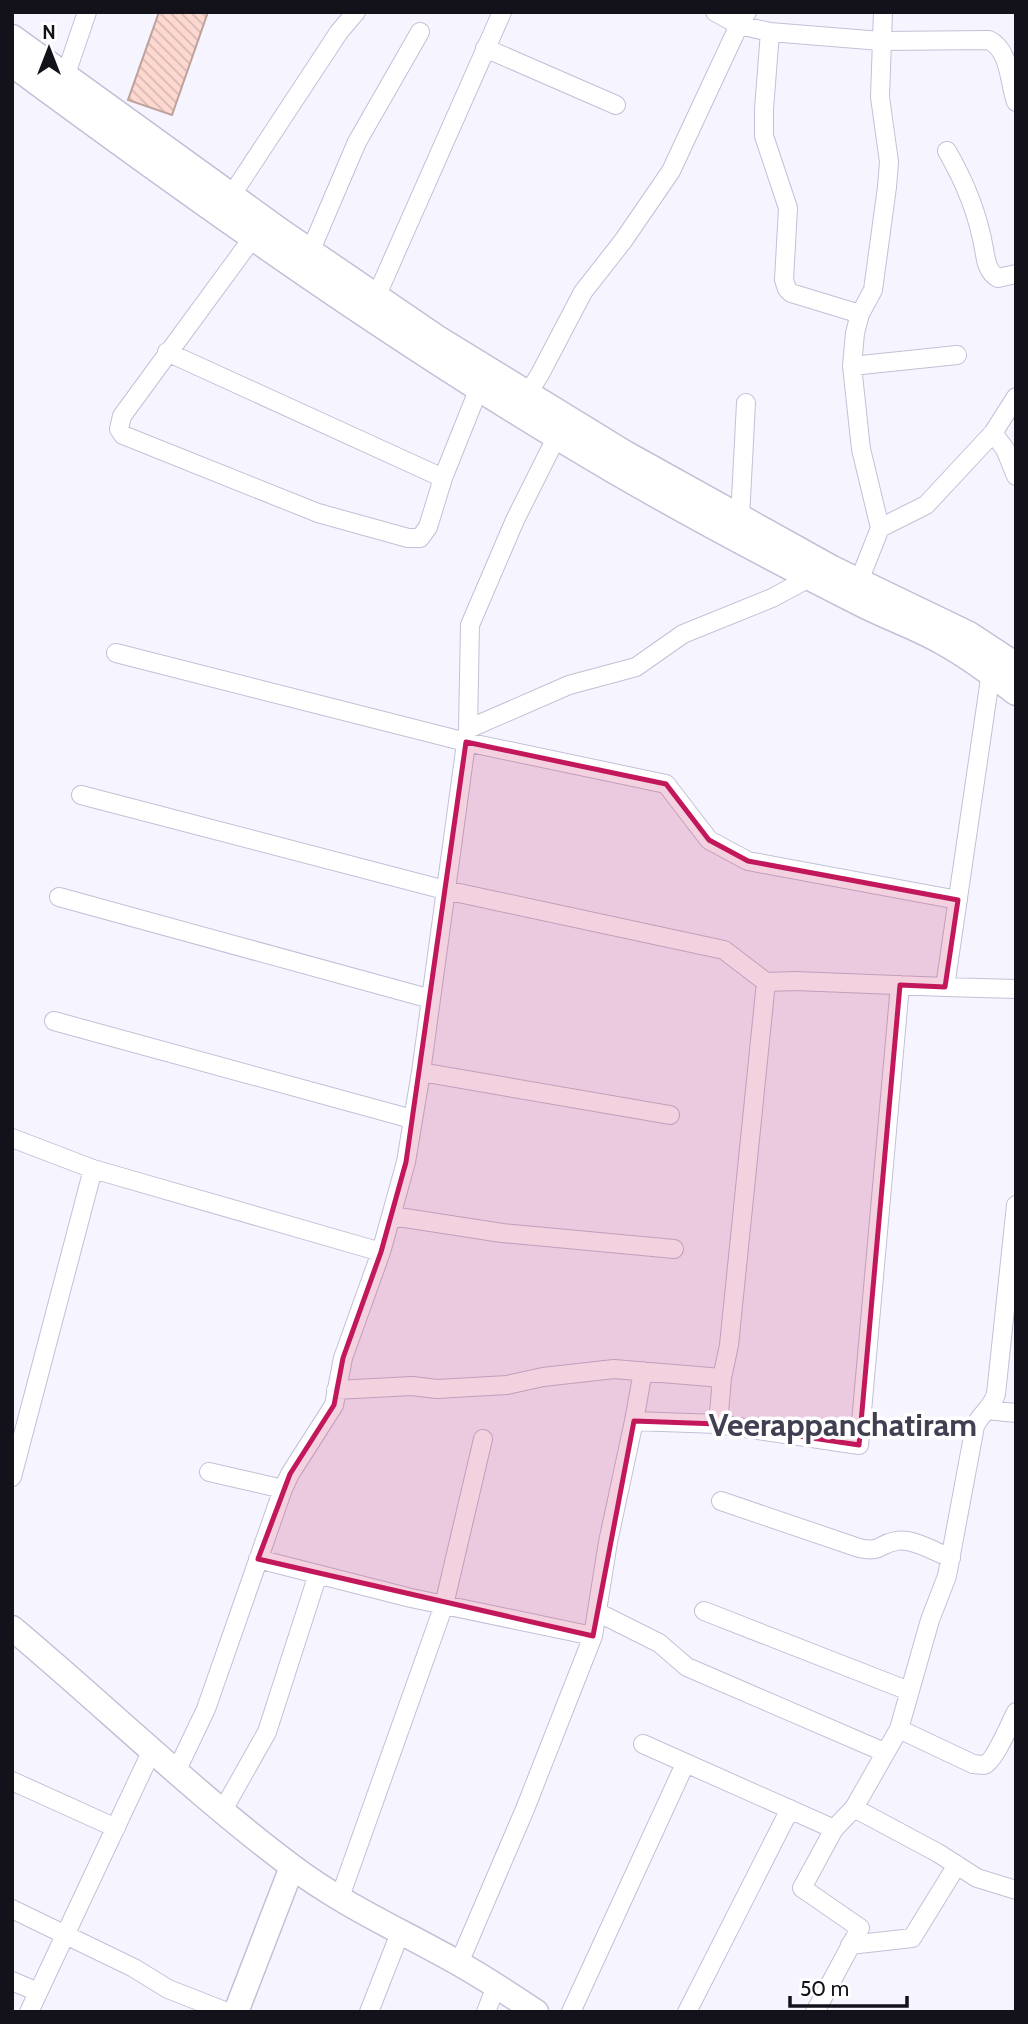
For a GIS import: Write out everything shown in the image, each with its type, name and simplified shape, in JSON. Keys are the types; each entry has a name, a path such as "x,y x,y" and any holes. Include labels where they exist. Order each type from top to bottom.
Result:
{"main road":[{"path":"12,38 310,252 436,338 522,403 557,436 617,472 811,577 1003,669"},
{"path":"12,63 160,172 480,388 522,403 625,454 859,581 969,635 1003,669 1016,691"}],"street":[{"path":"65,76 87,12"},
{"path":"231,196 356,12"},
{"path":"376,297 502,12"},
{"path":"715,12 743,18 770,32 881,41 989,40 1000,48 1012,66 1016,102"},
{"path":"859,581 880,528 861,449 852,366 860,314 873,290 887,187 889,162 880,97 883,12"},
{"path":"522,403 583,292 623,242 671,171 743,18"},
{"path":"310,252 357,142 420,32"},
{"path":"770,32 764,136 788,208 784,280 791,293 860,314"},
{"path":"485,48 616,105"},
{"path":"947,151 962,177 981,229 989,270 998,278 1016,274"},
{"path":"254,236 122,416 119,429 131,439 318,513 414,539 425,534 443,478 480,388"},
{"path":"167,352 443,478"},
{"path":"852,366 957,355"},
{"path":"880,528 926,505 993,433 1016,397"},
{"path":"740,518 746,403"},
{"path":"993,433 1005,449 1016,476"},
{"path":"176,1772 206,1709 283,1489 334,1405 343,1358 382,1252 406,1162 421,1072 467,735 470,625 515,520 557,436"},
{"path":"467,735 569,685 636,667 683,634 772,598 811,577"},
{"path":"116,653 666,784 709,840 748,861 958,900"},
{"path":"945,987 958,900 1003,669"},
{"path":"81,795 445,890 724,950 766,982 1016,989"},
{"path":"59,897 430,999"},
{"path":"718,1424 722,1378 729,1345 766,982"},
{"path":"634,1422 718,1424 859,1445 900,985"},
{"path":"54,1021 412,1119"},
{"path":"421,1072 670,1115"},
{"path":"12,1138 93,1169 382,1252"},
{"path":"12,1477 93,1169"},
{"path":"815,2012 860,1928 802,1888 834,1829 854,1808 899,1728 930,1620 947,1576 975,1426 980,1415 994,1402 996,1394 1016,1205"},
{"path":"392,1216 502,1233 674,1249"},
{"path":"336,1390 507,1385 543,1377 614,1369 722,1378"},
{"path":"459,1963 525,1810 593,1636 608,1542 643,1371"},
{"path":"987,1410 1016,1413"},
{"path":"340,1897 444,1605 482,1439"},
{"path":"209,1472 283,1489"},
{"path":"721,1501 859,1548 872,1551 898,1540 950,1558"},
{"path":"258,1559 444,1605 593,1636"},
{"path":"223,1810 267,1732 318,1574"},
{"path":"704,1611 909,1691"},
{"path":"597,1612 659,1643 687,1667 884,1752"},
{"path":"12,1628 176,1772 292,1867 400,1933 459,1963 536,2012"},
{"path":"899,1728 973,1763 983,1765 989,1763 1016,1712"},
{"path":"643,1744 834,1829"},
{"path":"29,2012 152,1750"},
{"path":"571,2012 685,1763"},
{"path":"12,1781 116,1828"},
{"path":"854,1808 977,1878 1016,1890"},
{"path":"687,2012 790,1810"},
{"path":"850,1945 912,1938 957,1865"},
{"path":"236,2012 292,1867"},
{"path":"12,1909 134,1968 168,1989 227,2012"},
{"path":"369,2012 400,1933"},
{"path":"12,1981 38,1992"},
{"path":"486,2012 496,1986"}],"highlighted area":[{"path":"466,742 666,784 709,840 748,861 958,900 945,987 900,985 859,1445 718,1424 634,1421 593,1636 258,1559 290,1474 334,1405 343,1358 381,1252 406,1162"}],"building":[{"path":"159,12 208,12 172,115 128,100"}],"district":[{"name":"Veerappanchatiram","path":"843,1425"}]}
